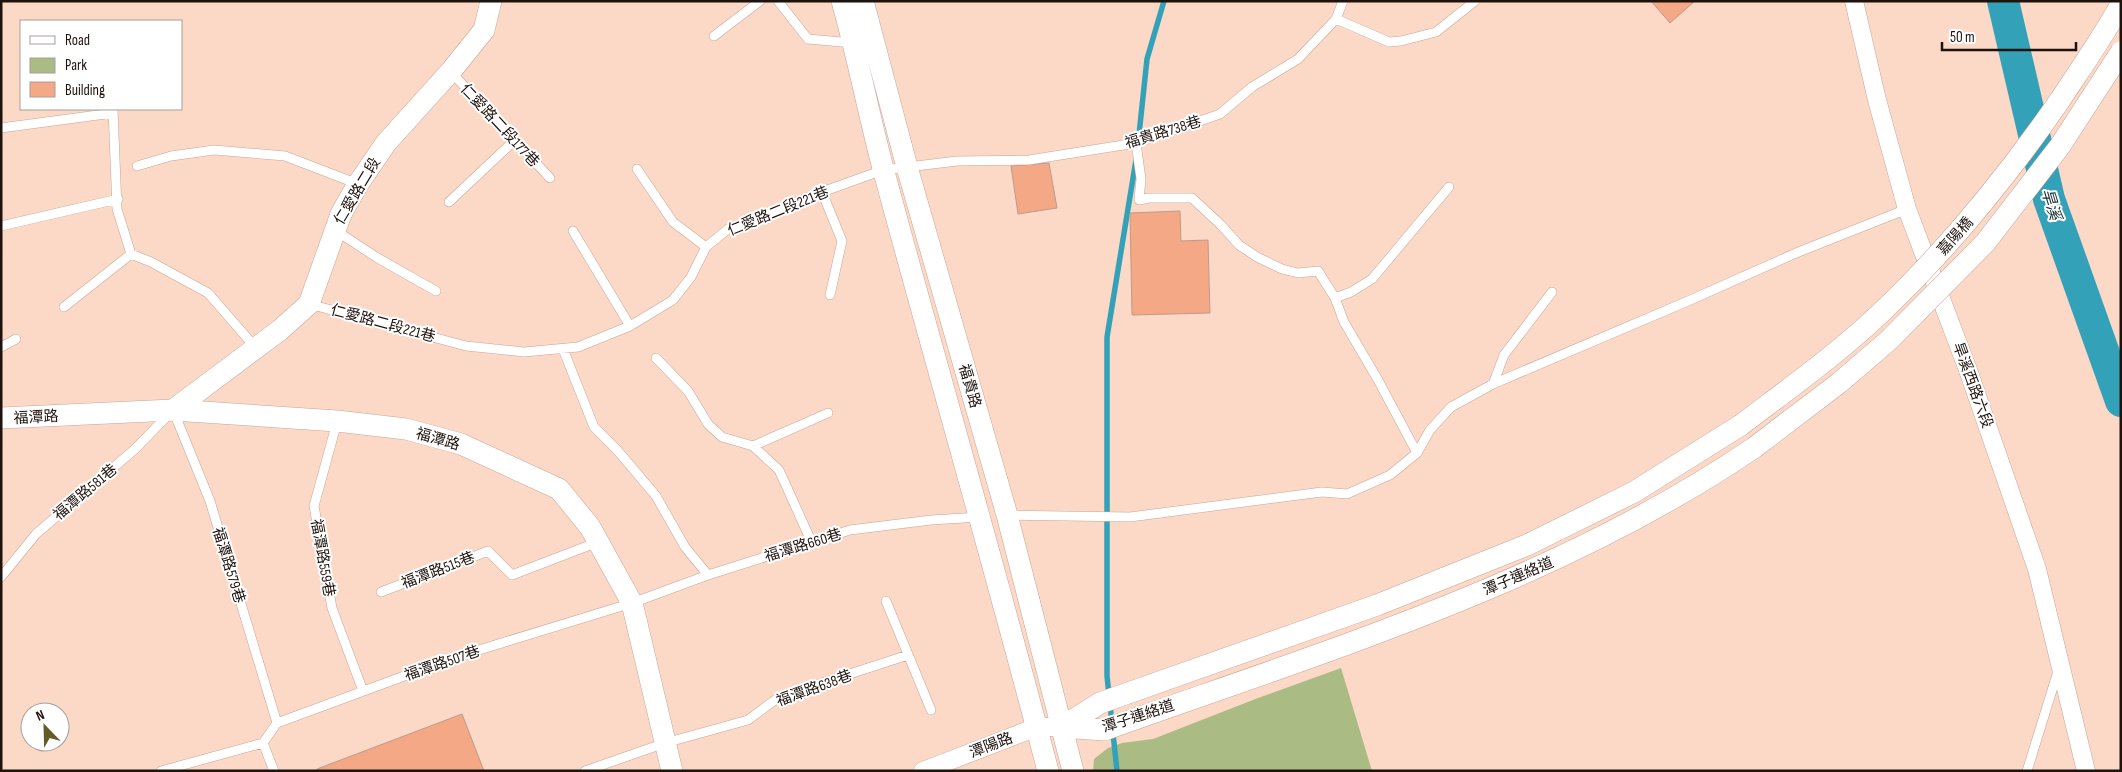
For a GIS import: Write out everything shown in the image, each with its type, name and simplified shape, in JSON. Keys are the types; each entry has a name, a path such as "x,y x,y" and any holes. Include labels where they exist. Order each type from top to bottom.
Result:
{"street":[{"name":"仁愛路二段","path":"173,410 280,330 309,304 334,230 358,184 386,143 451,71 484,30 491,1"},
{"name":"福貴路","path":"842,1 854,43 883,170 980,517 1048,771"},
{"name":"福貴路","path":"863,1 907,167 1007,515 1073,771"},
{"name":"旱溪西路六段","path":"1854,1 1877,100 1907,209 1968,370 2037,569 2086,771"},
{"name":"嘉陽橋","path":"1741,425 1823,363 1857,334 1888,307 1944,249 1986,201 2024,152 2090,55 2121,4"},
{"name":"嘉陽橋","path":"1754,447 1839,383 1888,340 1985,243 2060,146 2121,52"},
{"name":"福潭路","path":"1,418 173,410 337,421 406,430 461,444 559,489 590,527 632,603 672,771"},
{"name":"潭子連絡道","path":"1062,727 1100,703 1377,605 1528,544 1634,492 1741,425"},
{"name":"潭子連絡道","path":"1062,727 1104,730 1464,599 1540,567 1633,521 1711,477 1754,447"},
{"name":"潭陽路","path":"923,771 1037,727 1062,727"}],"lane":[{"path":"714,36 760,1"},
{"path":"778,1 808,39 854,43"},
{"name":"福貴路738巷","path":"907,167 958,161 1030,160 1136,143 1220,114 1252,87 1298,59 1336,19 1343,1"},
{"path":"1336,19 1389,42 1401,41 1436,32 1475,1"},
{"name":"仁愛路二段177巷","path":"451,71 550,178"},
{"path":"1,128 113,111 118,209 131,254"},
{"path":"449,202 515,140"},
{"path":"1136,143 1141,179 1139,200 1149,198 1192,198 1221,224 1239,245 1257,257 1282,269 1298,273 1318,271 1335,298 1344,322 1378,380 1416,453"},
{"path":"137,166 171,156 214,150 284,156 358,184"},
{"name":"仁愛路二段221巷","path":"309,304 466,346 524,352 578,347 630,326 673,300 691,277 706,247 728,229 883,170 907,167"},
{"path":"637,169 673,222 706,247"},
{"path":"1335,298 1351,292 1372,279 1449,187"},
{"path":"822,192 842,241 830,295"},
{"path":"1,226 118,199"},
{"path":"1007,515 1130,517 1322,492 1348,494 1390,475 1416,453 1430,430 1450,407 1493,384 1796,253 1907,209"},
{"path":"334,230 376,257 436,291"},
{"path":"573,231 630,326"},
{"path":"64,306 131,254"},
{"path":"131,254 151,262 208,293 255,347"},
{"path":"1493,384 1504,355 1552,292"},
{"path":"1,347 16,339"},
{"path":"563,349 594,428 618,451 656,496 684,547 708,575"},
{"path":"656,358 688,391 708,424 722,437 753,446 780,470 812,543"},
{"name":"福潭路581巷","path":"1,577 36,534 135,449 173,410"},
{"name":"福潭路579巷","path":"173,410 210,502 277,723"},
{"path":"753,446 828,413"},
{"name":"福潭路559巷","path":"337,421 314,506 332,608 363,691"},
{"name":"福潭路660巷","path":"632,603 708,575 850,530 931,520 980,517"},
{"name":"福潭路515巷","path":"381,592 488,551 512,575 598,542"},
{"path":"886,601 931,710"},
{"name":"福潭路507巷","path":"277,723 453,658 632,603"},
{"name":"福潭路638巷","path":"585,771 665,743 748,720 779,697 908,655"},
{"path":"2027,771 2060,663"},
{"path":"161,771 263,743 277,723"},
{"path":"263,743 274,771"}],"green space":[{"path":"1341,668 1372,771 1093,771 1094,759 1108,748 1122,743 1153,739"}],"building":[{"path":"1651,1 1695,1 1670,23"},
{"path":"1049,163 1057,208 1018,214 1011,166"},
{"path":"1180,211 1181,241 1208,240 1210,313 1132,315 1130,213"},
{"path":"462,714 484,771 317,771 317,769"}],"waterway":[{"path":"1138,144 1147,59 1164,1"},
{"name":"旱溪","path":"2003,1 2049,199 2121,401"},
{"path":"1117,771 1107,676 1107,337 1136,160"}]}
